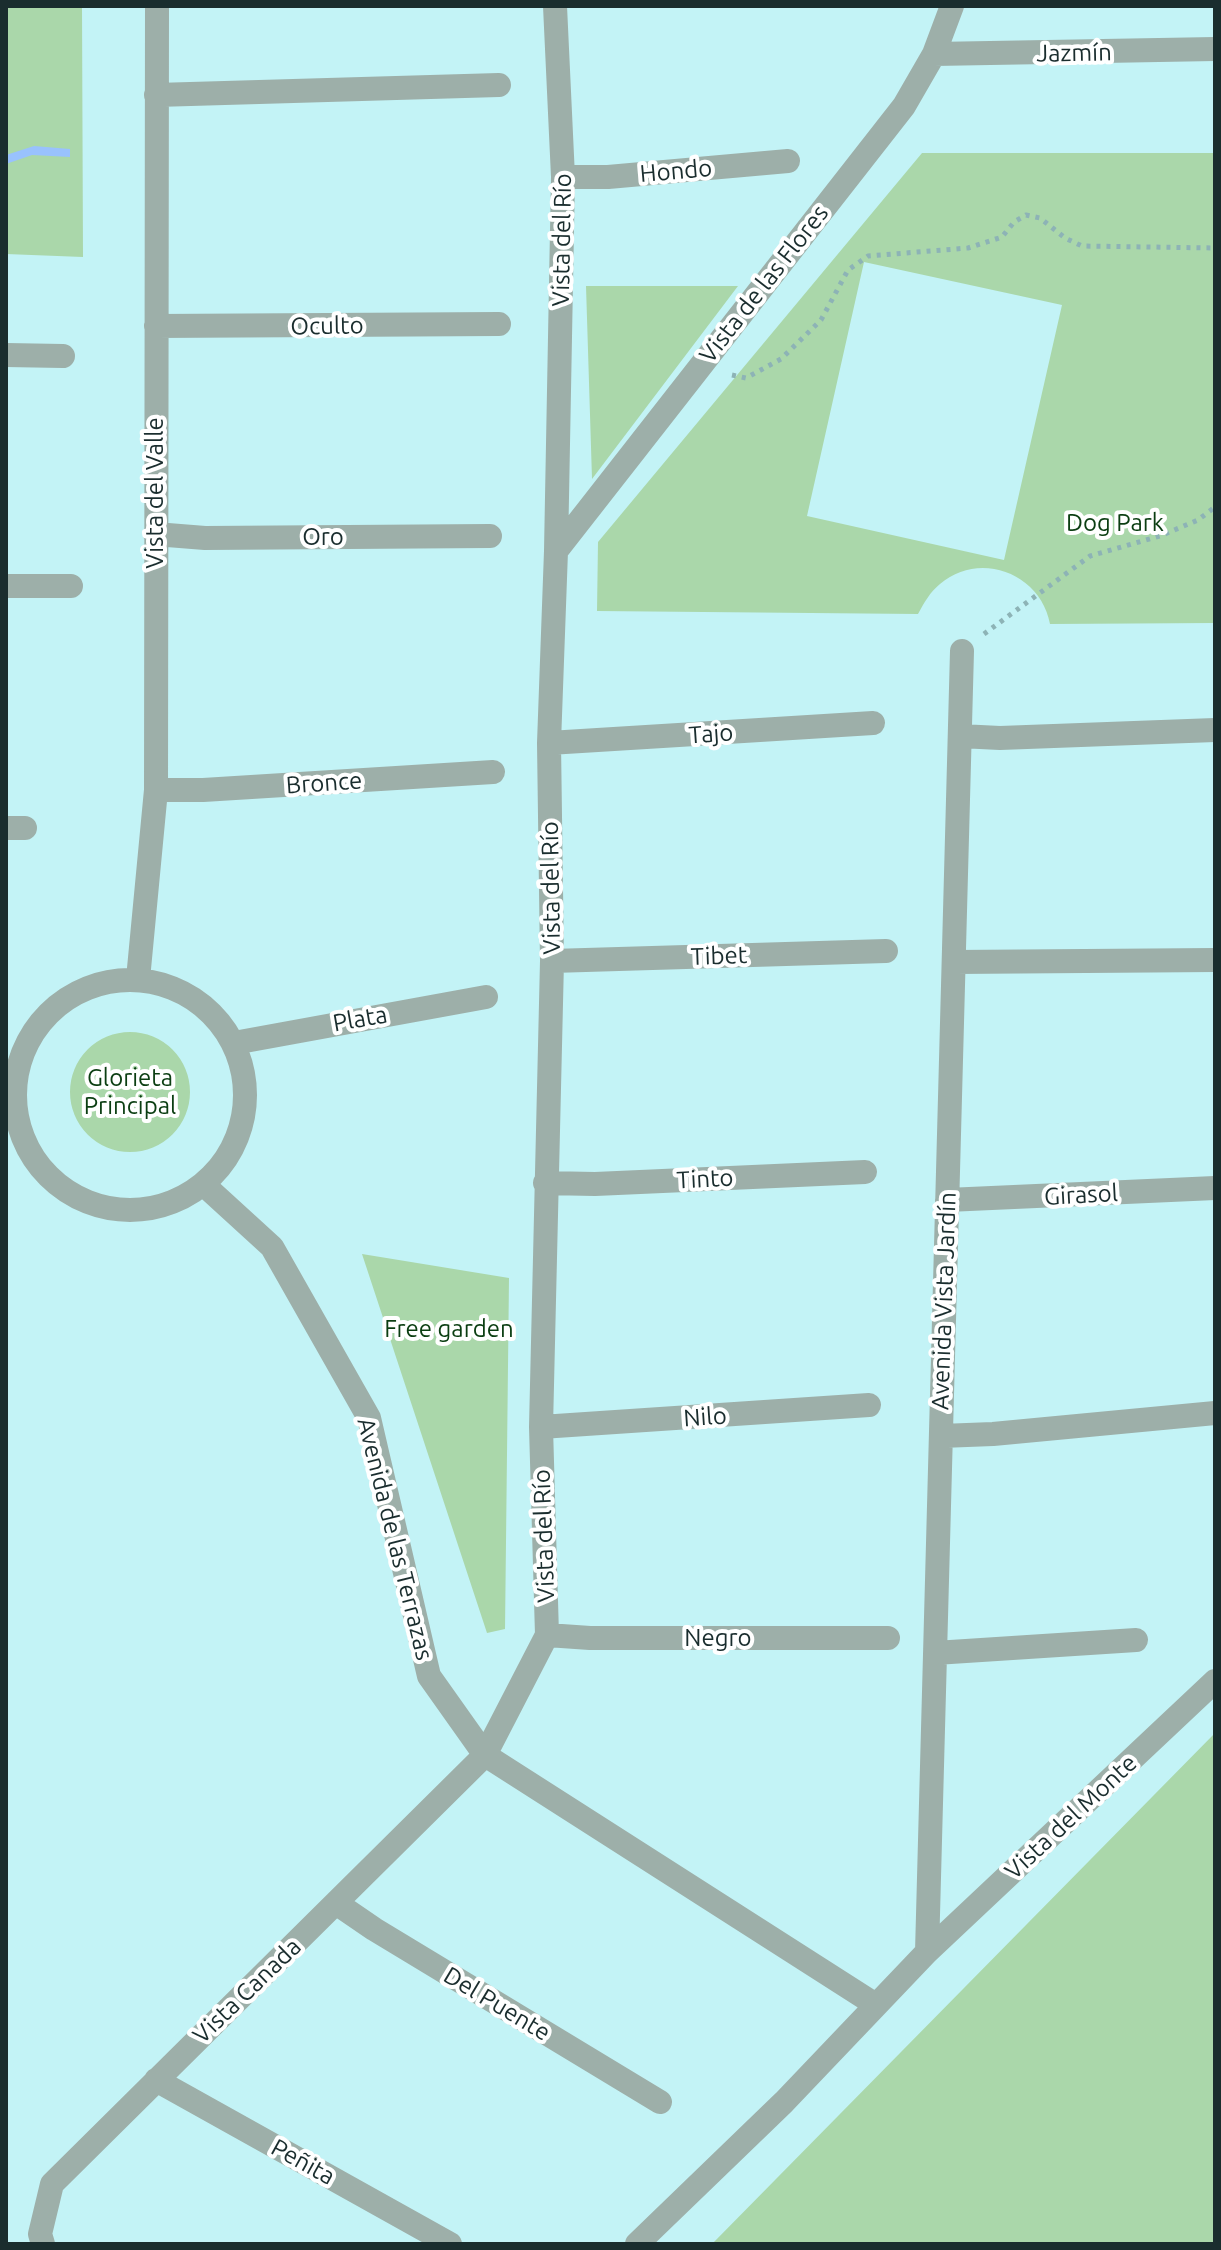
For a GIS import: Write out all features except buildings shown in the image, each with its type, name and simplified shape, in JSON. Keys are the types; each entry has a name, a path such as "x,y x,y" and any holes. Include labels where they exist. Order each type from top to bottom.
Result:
{"street":[{"name":"Vista del Valle","path":"138,979 156,790 157,6"},
{"name":"Vista del Río","path":"485,1755 547,1635 541,1427 552,961 549,743 563,177 555,6"},
{"name":"Vista de las Flores","path":"556,551 904,106 934,54 952,6"},
{"name":"Jazmín","path":"934,54 1215,49"},
{"path":"156,95 499,85"},
{"name":"Hondo","path":"563,177 608,177 788,161"},
{"name":"Oculto","path":"156,326 499,324"},
{"path":"6,355 63,356"},
{"name":"Oro","path":"155,534 205,538 490,536"},
{"path":"6,586 71,586"},
{"name":"Avenida Vista Jardín","path":"927,1952 962,651"},
{"name":"Tajo","path":"549,743 873,723"},
{"path":"960,736 1000,738 1215,730"},
{"name":"Bronce","path":"156,790 203,790 493,772"},
{"name":"Tibet","path":"552,961 886,951"},
{"path":"955,962 1215,960"},
{"path":"138,979 177,989 210,1011 234,1043 245,1080 243,1119 229,1155 203,1184 170,1203 134,1210 97,1205 64,1190 37,1163 20,1130 14,1094 14,1055 39,1024 67,998 101,983 138,979"},
{"name":"Plata","path":"234,1043 486,997"},
{"name":"Tinto","path":"545,1183 595,1184 865,1172"},
{"name":"Avenida de las Terrazas","path":"203,1184 272,1247 369,1418 429,1676 485,1755 876,2005"},
{"name":"Girasol","path":"947,1200 1215,1188"},
{"name":"Nilo","path":"541,1427 869,1405"},
{"path":"941,1436 1215,1413"},
{"name":"Negro","path":"547,1635 590,1638 888,1638"},
{"path":"935,1653 1136,1640"},
{"name":"Vista del Monte","path":"637,2244 784,2102 927,1952 1215,1681"},
{"name":"Vista Canada","path":"43,2244 40,2234 52,2184 485,1755"},
{"name":"Del Puente","path":"336,1903 660,2102"},
{"name":"Peñita","path":"156,2080 450,2244"}],"path":[{"path":"700,367 746,378 781,359 821,320 848,270 868,256 968,248 1002,237 1014,222 1026,215 1040,218 1065,238 1082,246 1215,248"},
{"path":"962,651 1090,556 1160,536 1198,520 1215,507"}],"green space":[{"path":"6,7 82,8 83,257 6,254"},
{"name":"Dog Park","path":"922,153 1215,153 1215,623 1050,624 1044,606 1034,591 1022,580 990,568 956,574 940,584 918,614 597,611 598,542","holes":["864,262 1062,305 1004,560 807,516"]},
{"path":"586,286 738,286 592,479"},
{"name":"Glorieta Principal","path":"130,1032 153,1037 172,1050 185,1069 190,1092 185,1115 172,1134 153,1147 130,1152 107,1147 88,1134 75,1115 70,1092 75,1069 88,1050 107,1037"},
{"name":"Free garden","path":"362,1254 509,1278 505,1629 487,1633"},
{"path":"1215,1733 1215,2244 712,2244"}],"water":[{"path":"34,146 70,149 70,157 32,155 6,164 6,155"}]}
